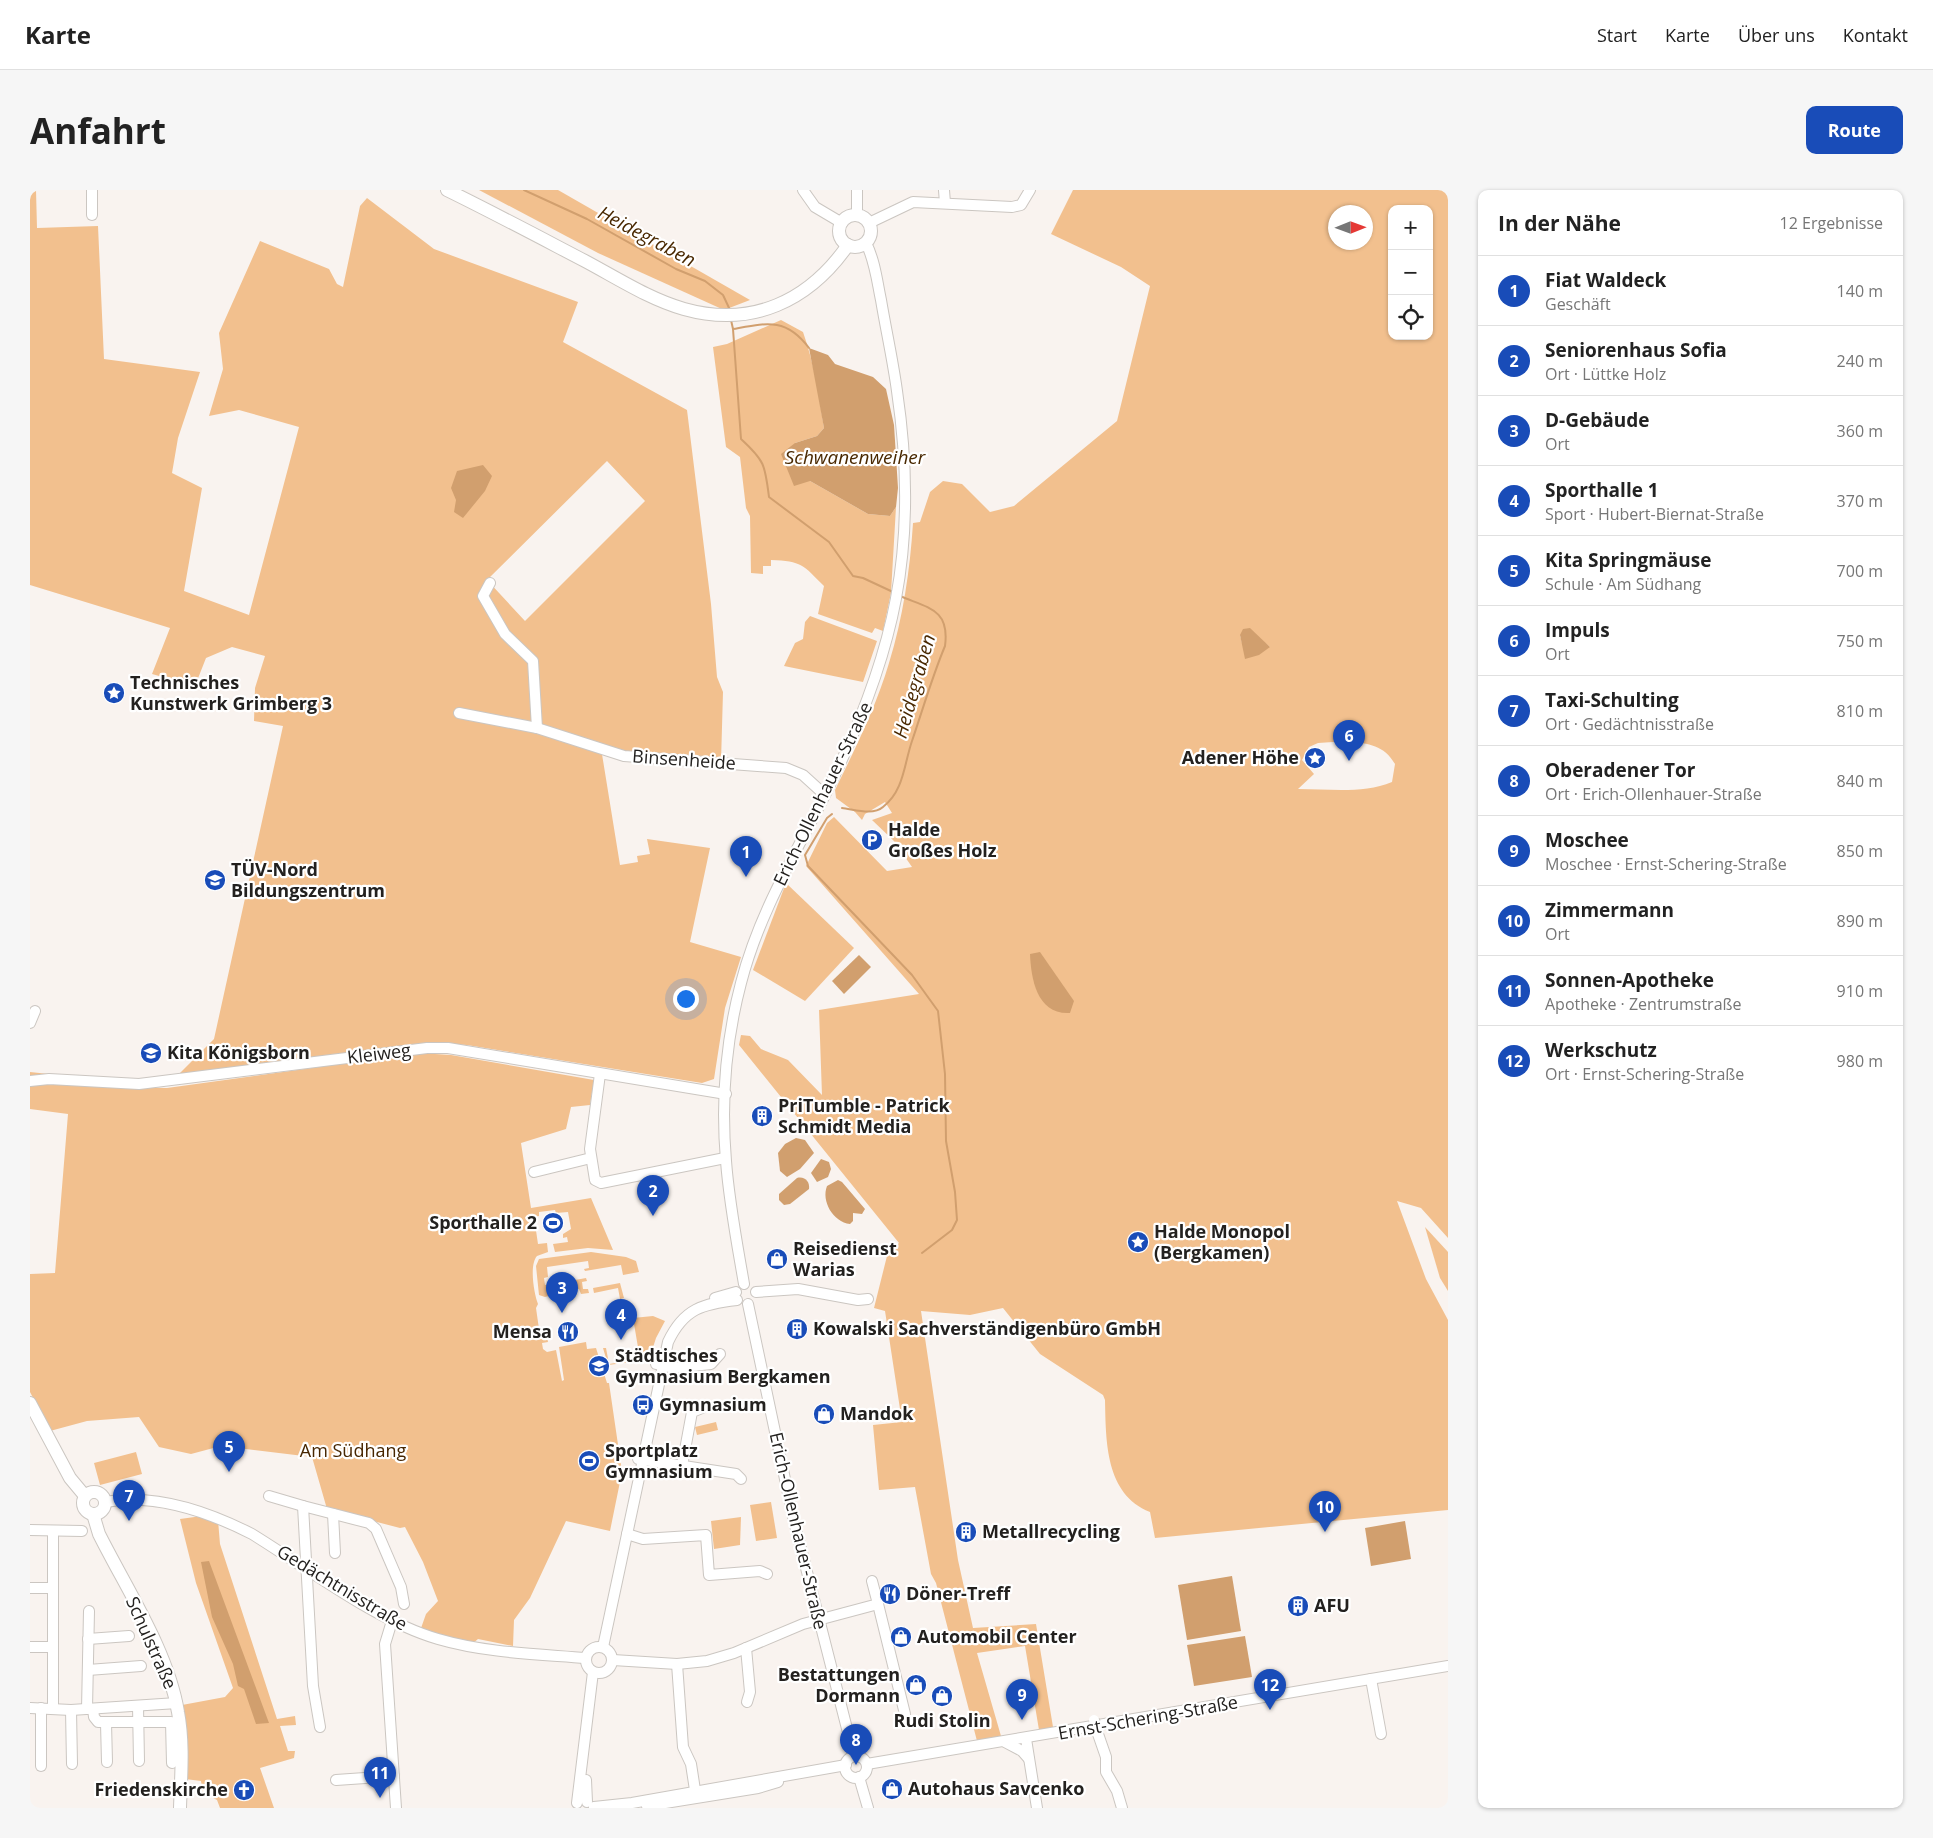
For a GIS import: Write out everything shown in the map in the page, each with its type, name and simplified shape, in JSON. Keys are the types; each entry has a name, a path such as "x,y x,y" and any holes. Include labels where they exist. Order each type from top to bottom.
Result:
{"main road":[{"path":"447,190 657,299 684,309 716,314 739,314 770,308 798,295 826,274 848,245"},
{"path":"857,215 869,223 871,234 866,243 857,247 848,245 841,238 842,223 848,217 857,215"},
{"path":"30,1402 66,1470 88,1494"},
{"path":"99,1492 106,1502 101,1512 93,1514 84,1509 82,1502 88,1494 99,1492"},
{"name":"Schulstraße","path":"93,1514 99,1534 160,1655 177,1703 182,1748 180,1808"}],"street":[{"path":"92,190 92,215"},
{"path":"803,190 815,207 842,223"},
{"path":"857,190 857,215"},
{"path":"944,190 945,203"},
{"path":"869,223 903,205 913,202 1012,207 1021,205 1030,190"},
{"name":"Erich-Ollenhauer-Straße","path":"744,1284 725,1158 726,1094 731,1030 742,980 752,947 783,876 847,751 876,679 898,595 906,522 904,441 895,374 875,270 866,243"},
{"path":"490,583 483,596 505,634 533,661 535,714 538,728"},
{"name":"Binsenheide","path":"459,713 538,728 624,756 786,768 803,774 825,795"},
{"name":"Kleiweg","path":"30,1081 49,1079 139,1084 427,1048 466,1051 726,1094"},
{"path":"600,1074 591,1134 591,1158 595,1180 600,1183 725,1158"},
{"path":"534,1172 591,1158"},
{"path":"744,1284 750,1285 756,1292 755,1298 748,1304 742,1304 737,1296 739,1287 744,1284"},
{"path":"756,1292 798,1289 858,1300 868,1299"},
{"path":"603,1647 626,1534 625,1523 659,1365 662,1339 693,1305 737,1296"},
{"name":"Erich-Ollenhauer-Straße","path":"748,1304 777,1446 854,1756"},
{"path":"659,1365 673,1368 710,1364 720,1354"},
{"path":"682,1466 692,1412 702,1408"},
{"path":"640,1460 736,1474 741,1479"},
{"path":"270,1496 369,1523 376,1528 401,1587 404,1604"},
{"name":"Gedächtnisstraße","path":"106,1502 145,1499 204,1515 244,1530 392,1621 438,1639 478,1648 586,1658"},
{"path":"303,1506 305,1567 314,1686 320,1727"},
{"path":"333,1514 336,1553"},
{"path":"30,1530 82,1531"},
{"path":"53,1531 53,1709"},
{"path":"626,1534 643,1539 706,1535 709,1575 760,1571 767,1574"},
{"path":"872,1581 905,1714"},
{"path":"30,1588 52,1588"},
{"path":"613,1660 677,1664 707,1661 746,1648 783,1631 878,1604"},
{"path":"89,1611 88,1670 90,1709 96,1720 106,1723 171,1722 172,1762"},
{"path":"392,1621 385,1644 396,1808"},
{"path":"88,1639 129,1636"},
{"path":"30,1647 52,1647"},
{"path":"603,1647 610,1652 613,1660 609,1670 596,1673 587,1666 586,1658 592,1648 603,1647"},
{"path":"746,1648 750,1692 747,1702"},
{"path":"677,1664 683,1747 691,1764 695,1790"},
{"path":"88,1670 141,1666"},
{"name":"Ernst-Schering-Straße","path":"867,1764 1026,1739 1448,1666"},
{"path":"596,1673 585,1806 632,1803 695,1790 846,1768"},
{"path":"1371,1679 1381,1734"},
{"path":"41,1766 35,1708 71,1710 177,1703"},
{"path":"138,1706 140,1761"},
{"path":"71,1710 72,1764"},
{"path":"1093,1717 1106,1757 1106,1772 1117,1791 1122,1808"},
{"path":"106,1723 106,1762"},
{"path":"1026,1739 1037,1808"},
{"path":"1005,1742 1022,1751 1029,1759"},
{"path":"854,1756 862,1757 867,1764 866,1772 859,1777 851,1776 846,1768 848,1759 854,1756"},
{"path":"637,1808 758,1788 771,1783 846,1768"},
{"path":"336,1780 394,1776"},
{"path":"859,1777 868,1808"}],"green space":[{"path":"30,190 36,190 37,228 98,226 104,359 200,372 178,438 172,473 202,488 184,591 249,615 299,427 239,410 209,416 223,369 219,333 260,241 329,269 337,284 343,287 360,206 367,198 434,249 578,302 563,342 687,410 711,604 717,677 723,692 721,762 653,757 601,748 620,865 638,862 637,856 650,854 647,839 710,848 690,942 741,957 725,1008 714,1079 702,1083 467,1045 427,1043 178,1075 214,1039 283,726 254,721 255,688 265,656 232,647 206,658 195,686 152,674 170,628 30,585","holes":["607,461 645,501 525,621 487,580"]},
{"path":"479,190 558,190 750,300 724,310 598,253"},
{"path":"1073,190 1448,190 1448,1238 1421,1208 1397,1201 1426,1279 1448,1320 1448,1510 1155,1538 1150,1512 1135,1504 1124,1493 1116,1479 1108,1449 1105,1400 1103,1395 1040,1354 1003,1308 970,1315 921,1311 958,1560 973,1628 1036,1624 1053,1727 1039,1730 1025,1646 977,1653 1001,1736 977,1741 936,1583 931,1574 915,1487 879,1490 873,1425 902,1422 885,1311 874,1308 888,1252 899,1243 739,1045 741,1035 750,1036 761,1049 788,1060 822,1095 819,1010 919,994 806,866 827,823 834,817 887,871 912,867 894,841 872,820 892,813 885,802 865,814 862,820 855,812 836,798 835,790 871,712 889,663 905,594 913,523 920,522 930,492 943,481 962,484 990,512 1014,506 1117,421 1150,286 1121,267 1051,234","holes":["1240,635 1259,638 1270,647 1242,643","1348,741 1375,746 1386,753 1395,764 1392,782 1381,786 1358,789 1298,789 1314,774 1302,760 1309,747 1318,743"]},
{"path":"781,320 803,332 818,392 824,428 817,436 795,443 810,481 868,514 890,516 896,507 891,593 883,631 875,628 872,633 818,614 824,586 806,569 796,563 771,560 771,566 763,566 763,574 751,573 750,516 746,508 740,457 726,447 713,347 727,344"},
{"path":"810,616 877,641 863,682 784,666 795,643 803,639 805,622"},
{"path":"786,883 854,948 805,1001 753,970"},
{"name":"Am Südhang","path":"419,1053 451,1055 594,1080 590,1105 571,1107 566,1129 521,1143 531,1208 591,1198 613,1250 588,1248 555,1252 553,1244 568,1242 567,1237 563,1238 563,1234 571,1229 568,1212 556,1213 555,1210 539,1212 539,1216 534,1217 538,1244 547,1243 548,1252 537,1256 533,1266 539,1329 546,1333 548,1342 542,1343 543,1349 547,1352 556,1350 562,1381 564,1380 559,1347 586,1342 587,1349 596,1348 607,1383 609,1383 622,1472 610,1531 566,1521 530,1598 514,1620 513,1646 478,1639 471,1645 420,1631 426,1614 438,1601 423,1562 405,1527 400,1528 327,1509 312,1457 221,1446 191,1454 159,1447 139,1417 87,1421 50,1431 30,1392 30,1274 55,1273 68,1114 30,1109 30,1072 77,1077 73,1083 102,1087 167,1088"},
{"path":"1425,1227 1448,1252 1448,1291 1440,1278"},
{"path":"591,1252 626,1257 636,1261 639,1272 623,1275 621,1265 585,1271 584,1269 589,1268 588,1261 547,1267 548,1277 544,1278 545,1285 554,1284 556,1294 545,1297 539,1295 536,1266 539,1259"},
{"path":"586,1278 587,1281 582,1282 583,1289 588,1289 589,1293 581,1294 579,1289 561,1293 559,1283"},
{"path":"620,1283 624,1298 620,1299 618,1288 594,1293 593,1288"},
{"path":"653,1316 665,1321 656,1338 649,1360 608,1365 603,1348 606,1348 609,1364 640,1359 633,1318"},
{"path":"716,1422 718,1430 697,1435 695,1427"},
{"path":"136,1452 142,1474 100,1485 94,1463"},
{"path":"771,1502 777,1538 756,1541 750,1505"},
{"path":"202,1516 218,1520 220,1544 277,1719 295,1716 296,1725 280,1726 288,1751 295,1751 294,1758 260,1768 274,1808 220,1808 217,1800 203,1793 201,1781 185,1779 182,1705 225,1697 233,1688 196,1583 180,1519"},
{"path":"741,1517 740,1545 714,1549 711,1521"}],"water":[{"name":"Schwanenweiher","path":"809,348 828,355 835,364 873,377 886,389 894,425 898,488 896,507 890,516 868,514 810,481 794,486 781,454 795,443 817,436 824,428"},
{"path":"483,465 492,476 485,491 463,518 454,512 456,500 451,488 457,471"},
{"path":"1250,628 1270,647 1259,655 1245,659 1240,635 1243,629"},
{"path":"1040,952 1074,1001 1070,1013 1059,1012 1050,1008 1038,994 1032,974 1030,954"},
{"path":"859,955 871,967 844,994 832,981"},
{"path":"796,1138 805,1140 814,1153 800,1169 787,1177 780,1171 778,1153 785,1144"},
{"path":"821,1159 829,1162 831,1169 828,1177 817,1182 811,1173"},
{"path":"797,1178 806,1180 809,1184 809,1189 790,1204 784,1205 779,1200 779,1194"},
{"path":"838,1180 842,1182 865,1209 862,1214 853,1213 853,1221 850,1224 838,1219 827,1204 827,1186"},
{"path":"1405,1521 1411,1559 1371,1566 1365,1528"},
{"path":"209,1561 269,1723 256,1724 244,1689 238,1686 233,1664 212,1617 201,1562"},
{"path":"1232,1576 1241,1631 1187,1640 1178,1585"},
{"path":"1245,1636 1252,1677 1194,1686 1187,1645"}],"waterway":[{"name":"Heidegraben","path":"524,190 587,219 676,269 705,281 723,295 730,310"},
{"name":"Heidegraben","path":"731,320 733,329 765,324 784,327 792,331 809,348"},
{"name":"Heidegraben","path":"733,329 741,439 755,453 765,470 769,497 829,542 853,576 863,578 893,592"},
{"name":"Heidegraben","path":"842,808 874,811 879,810 890,801 902,777 912,741 945,646 946,634 940,617 928,607 900,596"},
{"name":"Heidegraben","path":"832,814 827,818 805,855 808,866 912,975 938,1011 945,1074 946,1141 955,1192 957,1220 952,1230 922,1253"}],"place":[{"name":"Technisches Kunstwerk Grimberg 3","path":"114,693"},
{"name":"Adener Höhe","path":"1315,758"},
{"name":"Impuls","path":"1349,761"},
{"name":"Halde Großes Holz","path":"872,840"},
{"name":"Fiat Waldeck","path":"746,877"},
{"name":"TÜV-Nord Bildungszentrum","path":"215,880"},
{"name":"Kita Königsborn","path":"151,1053"},
{"name":"PriTumble - Patrick Schmidt Media","path":"762,1116"},
{"name":"Seniorenhaus Sofia","path":"653,1216"},
{"name":"Sporthalle 2","path":"553,1223"},
{"name":"Halde Monopol (Bergkamen)","path":"1138,1242"},
{"name":"Reisedienst Warias","path":"777,1259"},
{"name":"D-Gebäude","path":"562,1313"},
{"name":"Kowalski Sachverständigenbüro GmbH","path":"797,1329"},
{"name":"Mensa","path":"568,1332"},
{"name":"Sporthalle 1","path":"621,1340"},
{"name":"Städtisches Gymnasium Bergkamen","path":"599,1366"},
{"name":"Gymnasium","path":"643,1405"},
{"name":"Mandok","path":"824,1414"},
{"name":"Sportplatz Gymnasium","path":"589,1461"},
{"name":"Kita Springmäuse","path":"229,1472"},
{"name":"Taxi-Schulting","path":"129,1521"},
{"name":"Metallrecycling","path":"966,1532"},
{"name":"Zimmermann","path":"1325,1532"},
{"name":"Döner-Treff","path":"890,1594"},
{"name":"AFU","path":"1298,1606"},
{"name":"Automobil Center","path":"901,1637"},
{"name":"Bestattungen Dormann","path":"916,1685"},
{"name":"Rudi Stolin","path":"942,1696"},
{"name":"Werkschutz","path":"1270,1710"},
{"name":"Moschee","path":"1022,1720"},
{"name":"Oberadener Tor","path":"856,1765"},
{"name":"Autohaus Savcenko","path":"892,1789"},
{"name":"Friedenskirche","path":"244,1790"},
{"name":"Sonnen-Apotheke","path":"380,1798"}]}
